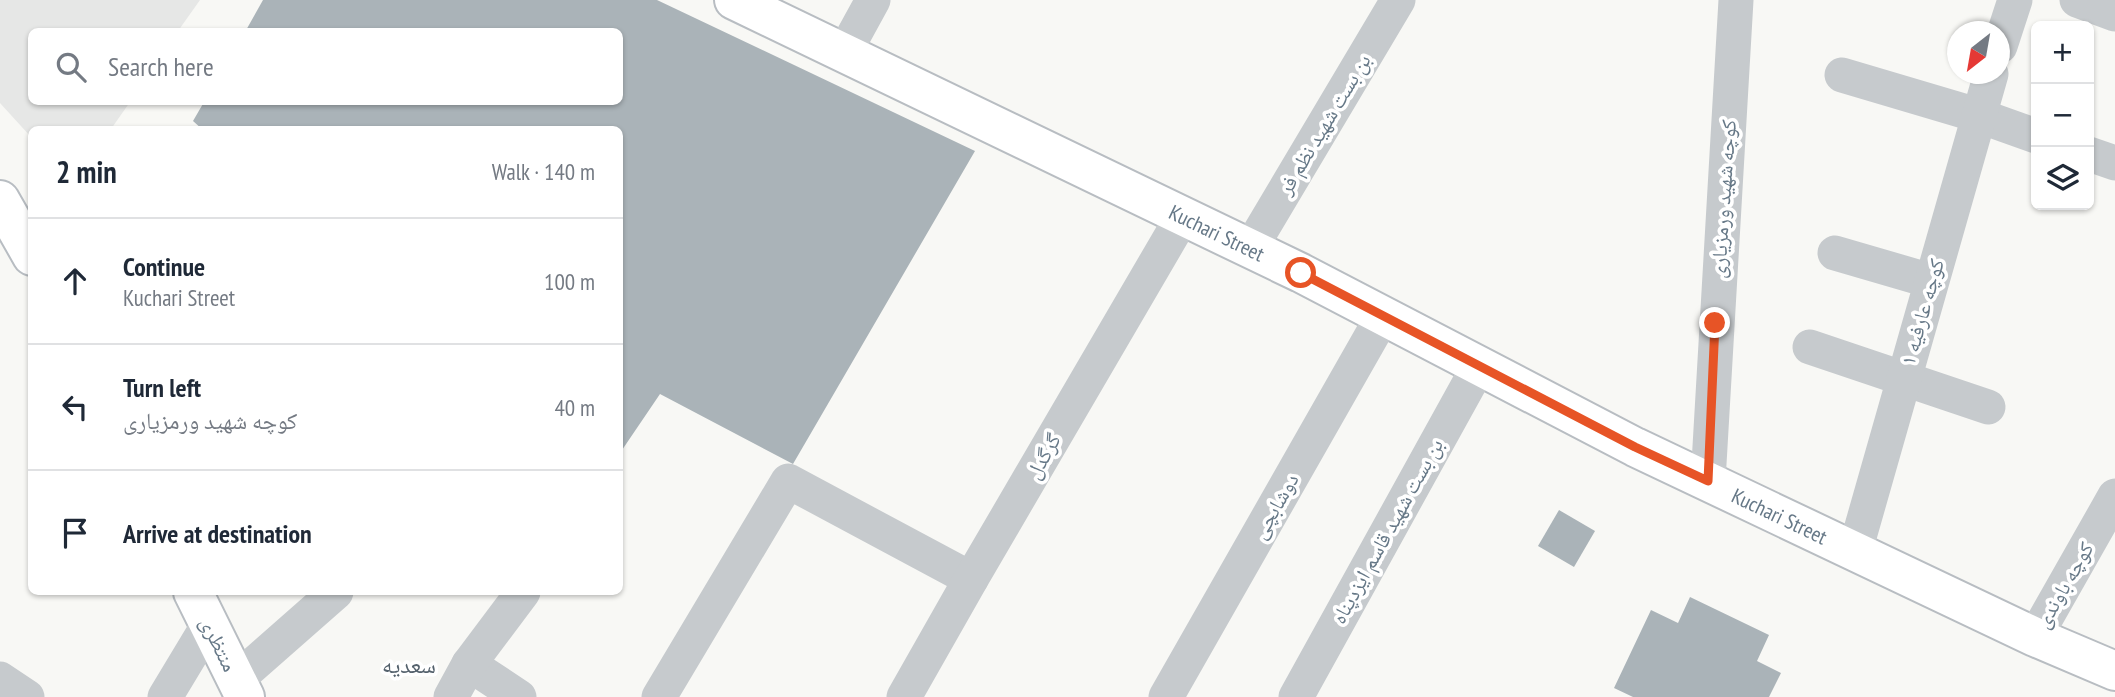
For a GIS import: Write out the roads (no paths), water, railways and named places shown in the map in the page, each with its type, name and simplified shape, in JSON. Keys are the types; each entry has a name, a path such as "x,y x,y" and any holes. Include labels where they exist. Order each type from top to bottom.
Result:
{"main road":[{"name":"Kuchari Street","path":"734,0 1250,248 1635,447 2035,637 2115,670"},
{"path":"0,200 28,249"},
{"name":"منتظری","path":"201,608 241,689"},
{"name":"Kuchari Street","path":"2074,655 2115,682"}],"street":[{"path":"844,53 873,0"},
{"name":"بن بست شهید نظم فر","path":"1250,248 1398,0"},
{"name":"کوچه شهید ورمزیاری","path":"1708,481 1736,0"},
{"path":"2008,21 2015,0"},
{"path":"2077,0 2115,14"},
{"path":"1842,75 1977,115 2031,134"},
{"name":"کوچه عارفیه ۱","path":"1855,551 1988,84"},
{"path":"2094,156 2115,163"},
{"name":"گرگدل","path":"904,697 1183,216"},
{"path":"1835,253 1931,281"},
{"name":"دوشابچی","path":"1166,697 1383,316"},
{"path":"1810,347 1987,407"},
{"name":"بن بست شهید قاسم ایزدپناه","path":"1296,697 1479,366"},
{"path":"659,697 788,481 971,579"},
{"name":"کوچه باوندی","path":"2035,637 2115,496"},
{"path":"241,689 333,595"},
{"path":"451,697 470,664 521,595"},
{"path":"165,697 201,608"},
{"path":"470,664 519,697"},
{"path":"0,679 27,697"}],"district":[{"name":"سعدیه","path":"409,664"}]}
